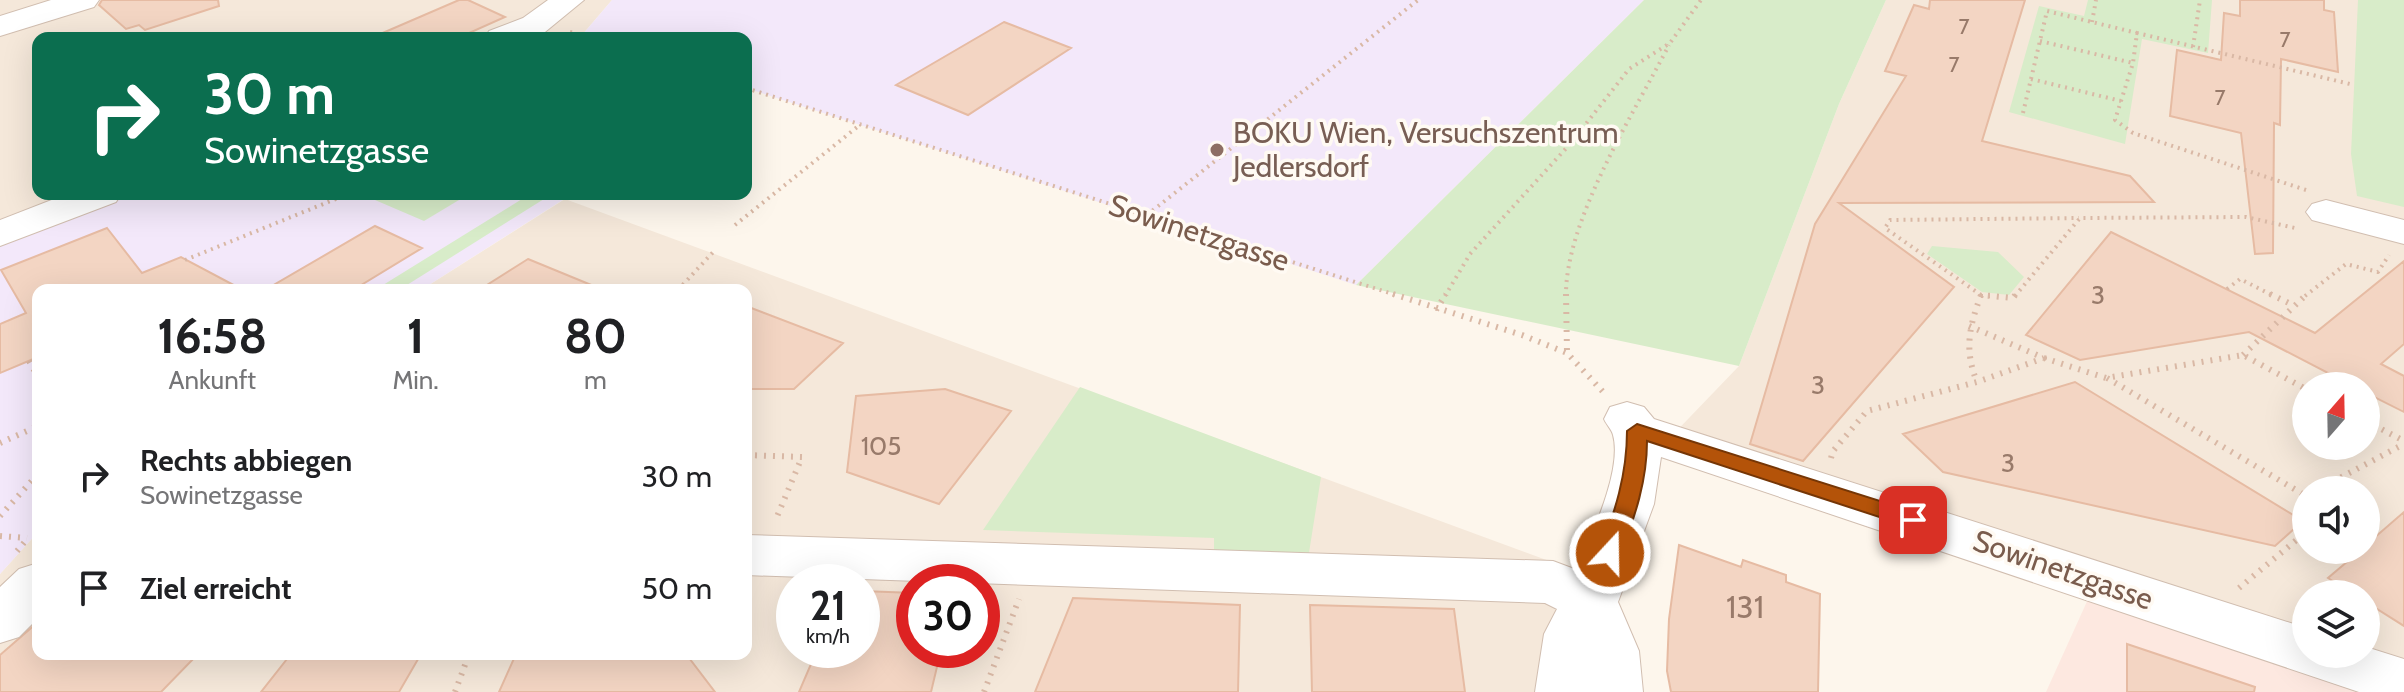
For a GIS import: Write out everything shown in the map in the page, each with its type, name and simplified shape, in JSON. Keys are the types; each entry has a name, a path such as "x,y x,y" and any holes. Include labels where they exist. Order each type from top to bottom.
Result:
{"street":[{"path":"0,26 83,0"},
{"path":"516,32 534,25 568,0"},
{"path":"0,234 87,200"},
{"path":"2316,212 2387,240"},
{"path":"1563,692 1571,634 1591,602 1629,504 1637,463 1632,425"},
{"name":"Sowinetzgasse","path":"1632,425 2292,646"},
{"path":"754,556 1553,582 1591,602 1611,651 1615,692"},
{"path":"0,621 32,563"},
{"path":"2358,668 2404,683"}],"path":[{"path":"1147,215 1418,0"},
{"path":"1567,353 1566,270 1583,215 1670,43 1701,0"},
{"path":"2092,22 2096,0"},
{"path":"2193,47 2200,0"},
{"path":"2023,113 2047,11 2350,84"},
{"path":"2137,33 2133,63 2115,120 2133,133 2316,212"},
{"path":"2040,41 2133,63"},
{"path":"1436,310 1470,254 1570,144 1629,69 1670,43"},
{"path":"2031,79 2121,101"},
{"name":"Sowinetzgasse","path":"752,90 1522,335 1567,353 1632,425"},
{"path":"735,225 861,124"},
{"path":"185,260 333,200"},
{"path":"2080,218 2013,298 1981,295 1885,228 1890,220 2080,218 2246,217 2316,212"},
{"path":"2106,378 2243,355 2293,305 2346,264 2378,272 2387,240"},
{"path":"684,284 715,250"},
{"path":"2227,289 2240,279 2293,305"},
{"path":"1977,382 1966,356 1969,326 1981,295"},
{"path":"1969,326 2044,358 2106,378 2292,491"},
{"path":"2243,355 2292,381"},
{"path":"1824,490 1833,451 1867,411 1977,382 2044,358"},
{"path":"29,361 32,366"},
{"path":"0,443 32,429"},
{"path":"2380,429 2404,442"},
{"path":"2342,476 2404,442"},
{"path":"752,455 802,457 754,556"},
{"path":"0,516 32,481"},
{"path":"0,536 32,560"},
{"path":"2204,617 2292,544"},
{"path":"984,692 1032,564"},
{"path":"455,692 467,660"}],"shaded area":[{"path":"0,0 612,0 585,32 32,32 32,200 119,200 0,246"},
{"name":"BOKU Wien, Versuchszentrum Jedlersdorf","path":"612,0 1644,0 1356,285 752,90 752,32 585,32"},
{"path":"1886,0 2404,0 2404,674 2380,661 2380,580 2292,580 2292,642 1664,444 1739,366 1839,104"},
{"path":"119,200 563,200 430,284 32,284 32,539 0,574 0,246"},
{"path":"563,200 1579,572 1548,692 0,692 0,574 32,539 32,660 752,660 752,284 430,284"},
{"path":"2094,586 2292,650 2292,668 2342,668 2404,692 2046,692"}],"green space":[{"path":"1644,0 1886,0 1839,104 1739,366 1356,285"},
{"path":"2088,0 2212,0 2208,53 2142,39 2125,144 2009,112 2039,6 2084,16"},
{"path":"2358,0 2404,0 2404,207 2357,196 2351,154"},
{"path":"375,200 459,200 424,221"},
{"path":"520,200 542,200 409,284 385,284"},
{"path":"1932,246 1998,252 2024,277 2009,295 1982,292 1927,254"},
{"path":"1080,387 1321,477 1308,559 1214,556 1214,538 983,530"}],"building":[{"path":"102,0 218,0 219,6 145,30 139,25 126,29 99,5"},
{"path":"459,0 468,0 505,17 471,32 385,32"},
{"path":"1930,0 2025,0 1982,141 2130,176 2154,202 1839,203 1954,287 1803,461 1750,444 1815,224 1906,76 1885,71 1914,5 1929,9"},
{"path":"2240,0 2324,0 2324,10 2334,12 2338,72 2281,59 2280,125 2274,123 2273,253 2255,254 2241,133 2170,116 2177,50 2221,60 2224,13 2240,16"},
{"path":"1004,22 1071,48 968,115 896,85"},
{"path":"375,226 422,248 363,284 275,284"},
{"path":"107,228 142,273 181,257 232,284 32,284 32,360 0,373 0,324 26,313 1,270"},
{"path":"2111,232 2315,333 2404,261 2404,344 2381,364 2404,376 2404,412 2380,400 2380,372 2326,372 2249,332 2080,360 2026,335"},
{"path":"528,259 589,284 488,284"},
{"path":"752,308 843,343 794,389 752,389"},
{"path":"2075,382 2292,514 2292,531 2275,546 1943,472 1903,434"},
{"path":"945,389 1011,411 939,504 847,472 856,396"},
{"path":"2404,512 2404,626 2380,611 2380,580 2328,578 2344,564 2380,564 2380,533"},
{"path":"1679,545 1741,567 1743,560 1786,575 1786,582 1820,594 1818,692 1671,692 1667,671 1669,619"},
{"path":"880,592 896,592 896,668 937,668 931,692 799,692 809,668 880,668"},
{"path":"1073,598 1240,605 1238,692 1035,692"},
{"path":"1310,605 1454,609 1465,692 1312,692"},
{"path":"32,627 32,660 192,660 161,692 0,692 0,655"},
{"path":"2127,644 2255,687 2254,692 2127,692"},
{"path":"286,660 418,660 399,692 261,692"},
{"path":"513,660 691,660 715,692 499,692"}],"place":[{"name":"BOKU Wien, Versuchszentrum Jedlersdorf","path":"1217,150"}],"route":[{"path":"1610,553 1629,504 1637,463 1637,431 1913,520"}]}
